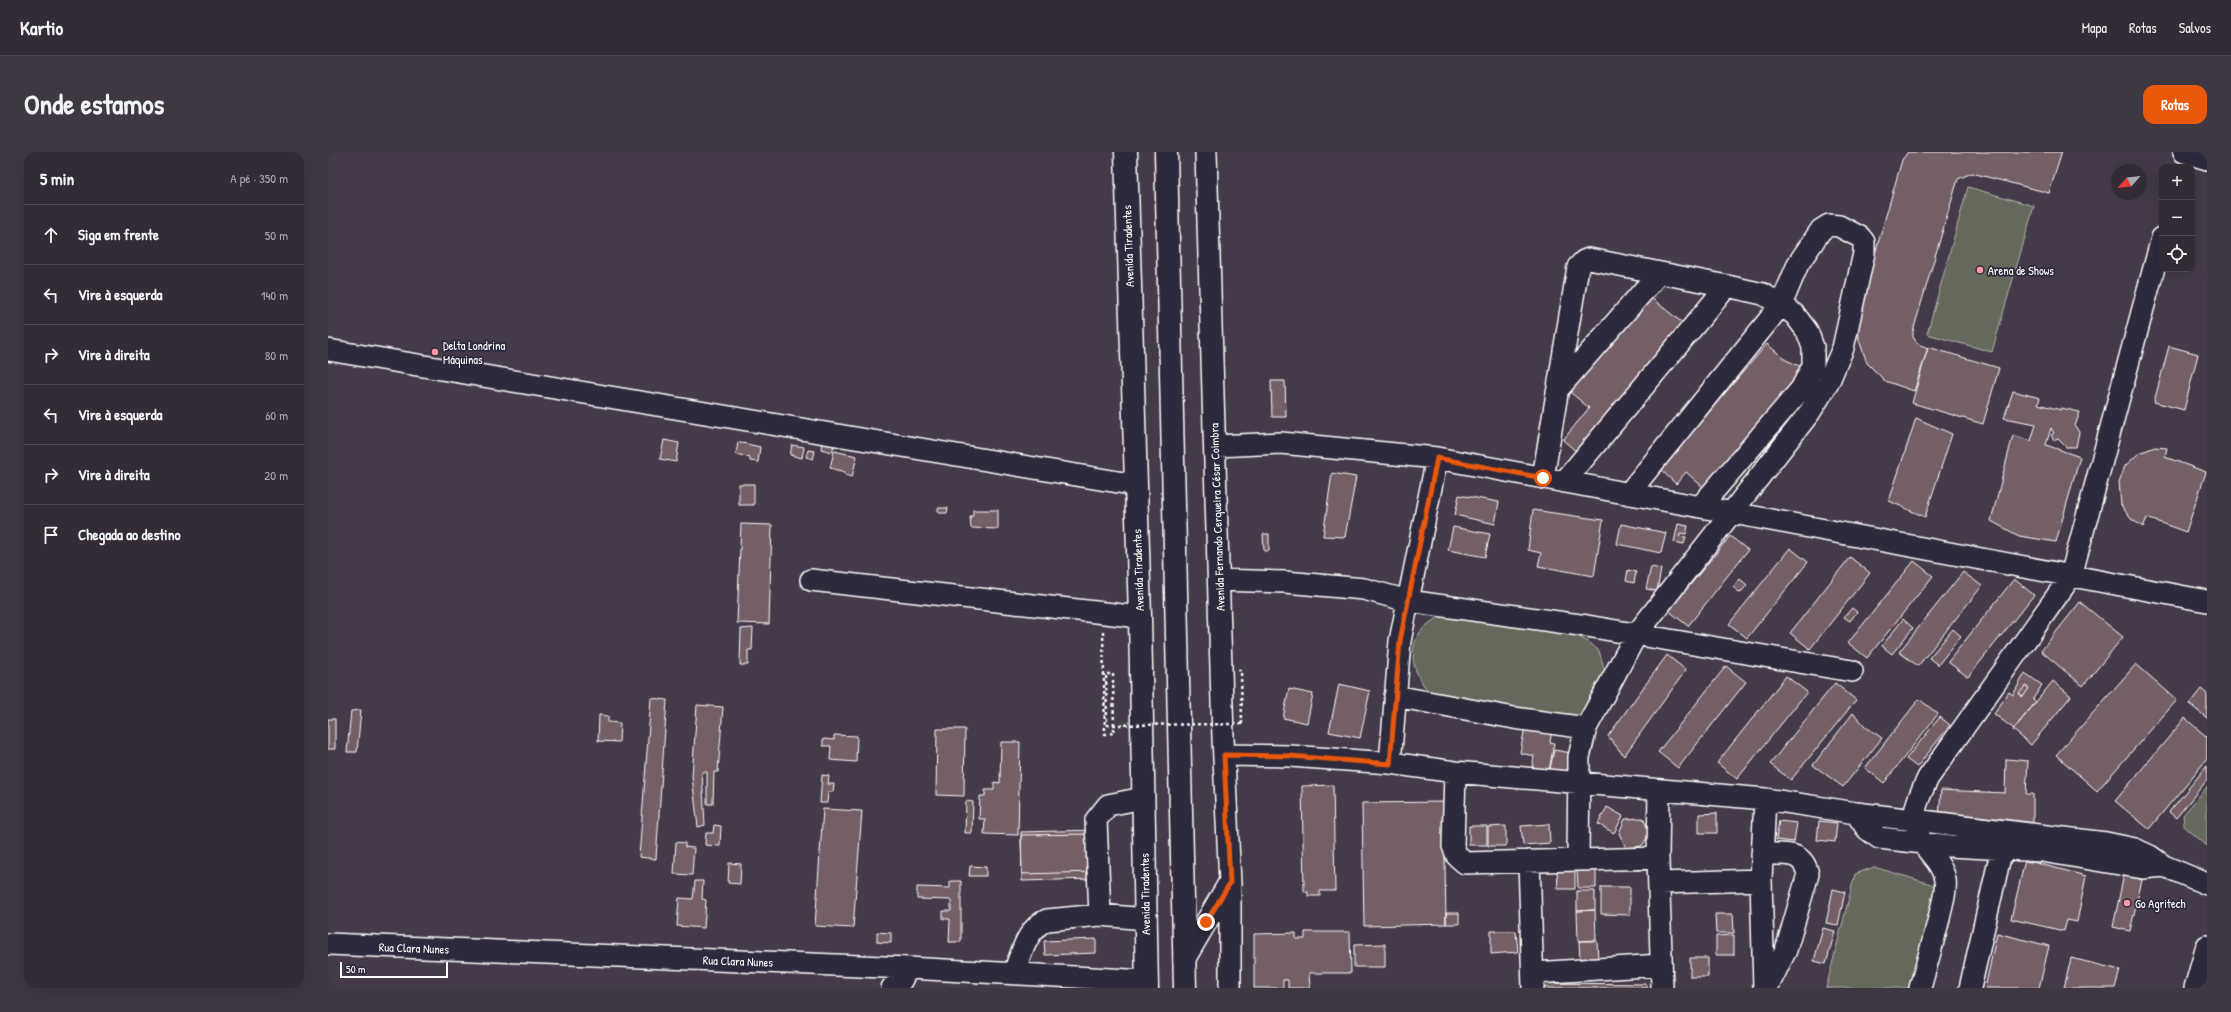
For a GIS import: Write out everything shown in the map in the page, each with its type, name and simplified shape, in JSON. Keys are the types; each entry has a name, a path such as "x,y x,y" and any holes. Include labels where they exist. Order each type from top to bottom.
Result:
{"highway":[{"name":"Avenida Tiradentes","path":"1126,152 1140,617 1147,985"},
{"path":"1169,158 1185,988"}],"street":[{"name":"Avenida Fernando Cerqueira César Coimbra","path":"1206,152 1224,755 1230,883 1230,988"},
{"path":"2182,164 2185,152 2207,159"},
{"path":"1578,860 1579,757 1586,728 1636,635 1810,412 1828,383 1843,348 1861,268 1864,242 1860,237 1839,226 1829,225 1821,230 1798,264 1781,305 1628,494"},
{"path":"1920,988 1932,949 1944,897 1946,880 1937,861 1922,843 1914,820 1915,806 1928,778 2071,576 2159,249"},
{"path":"1543,478 1578,267 1588,259 1762,294 1795,315 1807,331 1813,347 1813,366 1800,388 1700,507"},
{"path":"1558,390 1659,273"},
{"path":"1564,482 1727,286"},
{"path":"328,350 1136,486"},
{"path":"1215,446 1281,443 1437,458 2207,601"},
{"path":"1390,764 1394,696 1400,641 1437,458"},
{"path":"811,580 1140,617"},
{"path":"1219,580 1285,582 1364,590 1408,601 1636,635 1852,671"},
{"path":"1394,696 1514,718 1586,728"},
{"path":"1224,755 1290,756 1390,764 1455,772 1765,800 1914,820 2043,844 2074,848 2142,868 2164,866 2207,884"},
{"path":"1455,772 1453,846 1457,856 1465,863 1658,858"},
{"path":"1659,790 1658,858 1662,988"},
{"path":"1100,915 1096,820 1108,806 1143,798"},
{"path":"1765,800 1761,880 1766,988"},
{"path":"1856,813 1867,829 1879,838 1922,843 2002,848 2043,844"},
{"path":"1970,988 2002,848"},
{"path":"1762,854 1797,855 1805,863 1808,874 1786,950 1766,988"},
{"path":"1530,861 1533,980 1661,965"},
{"path":"1659,884 1761,880"},
{"path":"1184,960 1230,883"},
{"path":"1014,972 1032,930 1041,922 1047,920 1100,915 1146,919"},
{"name":"Rua Clara Nunes","path":"328,944 1014,972 1147,985"},
{"path":"2195,988 2207,946"},
{"path":"892,988 897,986 908,968"}],"path":[{"path":"1103,614 1105,734 1114,734 1113,674 1106,674 1107,726 1242,724"}],"green space":[{"name":"Arena de Shows","path":"1968,187 2034,206 1992,352 1927,334"},
{"path":"1462,615 1577,636 1589,642 1599,651 1606,674 1597,704 1578,719 1432,695 1424,686 1415,667 1413,656 1414,646 1418,636 1424,628 1437,618"},
{"path":"2207,787 2207,846 2184,826 2183,815"},
{"path":"1874,867 1931,884 1938,891 1913,988 1826,988 1855,874"}],"building":[{"path":"1908,152 2062,152 2049,193 1972,173 1958,179 1913,331 1913,337 1918,344 1928,348 1914,391 1885,381 1867,363 1859,340 1858,313 1902,160"},
{"path":"1649,296 1685,325 1579,454 1563,440 1589,408 1570,392"},
{"path":"1767,344 1786,360 1806,369 1704,488 1686,472 1676,484 1660,469"},
{"path":"2169,346 2198,354 2184,410 2154,402"},
{"path":"1928,347 1999,368 1983,424 1912,403"},
{"path":"1271,381 1285,381 1286,417 1272,417"},
{"path":"2013,391 2040,398 2038,404 2061,410 2061,408 2080,412 2075,426 2079,432 2076,447 2066,447 2058,439 2054,441 2051,435 2054,433 2051,428 2046,445 2080,457 2056,542 2019,536 1991,521 2013,435 2031,441 2036,424 2004,418"},
{"path":"1916,418 1952,434 1925,517 1889,501"},
{"path":"664,440 679,443 676,462 660,459"},
{"path":"738,442 760,447 758,462 750,461 750,458 736,454"},
{"path":"822,443 834,446 832,452 821,449"},
{"path":"792,445 804,447 802,458 790,455"},
{"path":"2155,447 2167,448 2165,457 2206,472 2186,532 2147,518 2143,527 2131,519 2121,505 2119,482 2125,466 2139,453"},
{"path":"808,450 815,451 813,459 806,457"},
{"path":"834,451 857,456 852,477 845,475 845,472 830,468"},
{"path":"1332,473 1356,477 1345,537 1323,536"},
{"path":"739,484 754,484 754,505 739,505"},
{"path":"1459,495 1499,502 1495,524 1455,515"},
{"path":"938,508 948,508 947,513 938,513"},
{"path":"973,510 998,510 998,529 971,528 970,516 973,516"},
{"path":"1533,510 1603,520 1594,576 1538,566 1541,553 1528,550"},
{"path":"741,524 772,525 769,624 737,623"},
{"path":"1621,524 1666,533 1661,553 1617,544"},
{"path":"1678,524 1688,526 1686,534 1680,533 1679,536 1686,537 1684,544 1674,542"},
{"path":"1453,527 1490,534 1485,557 1448,550"},
{"path":"1263,534 1269,534 1269,551 1264,551"},
{"path":"1730,536 1748,550 1688,626 1669,611"},
{"path":"1790,548 1808,562 1747,638 1729,624"},
{"path":"1850,557 1870,573 1810,649 1790,633"},
{"path":"1914,561 1933,576 1867,658 1848,643"},
{"path":"1651,567 1661,569 1657,591 1646,589"},
{"path":"1628,570 1636,572 1634,583 1626,581"},
{"path":"1963,572 1982,586 1918,666 1899,652"},
{"path":"1740,579 1747,585 1740,593 1733,587"},
{"path":"2014,579 2034,595 1968,677 1948,662"},
{"path":"2080,602 2123,637 2083,686 2041,651"},
{"path":"1852,608 1857,612 1850,621 1844,617"},
{"path":"1903,619 1913,628 1892,654 1882,646"},
{"path":"753,628 752,650 748,650 748,665 740,665 741,629"},
{"path":"1953,629 1961,636 1938,665 1929,658"},
{"path":"1667,655 1686,670 1624,756 1608,736"},
{"path":"2136,664 2177,700 2097,791 2056,755"},
{"path":"1726,666 1746,682 1678,768 1658,752"},
{"path":"2025,673 2042,685 2033,699 2036,702 2014,729 1994,714 2009,692 2013,695"},
{"path":"1786,676 1807,692 1737,779 1717,763"},
{"path":"2053,681 2071,696 2031,745 2013,730"},
{"path":"1835,683 1856,700 1791,780 1770,764"},
{"path":"1339,684 1370,691 1360,738 1329,732"},
{"path":"2025,686 2029,688 2023,697 2019,694"},
{"path":"1289,689 1313,694 1307,723 1283,718"},
{"path":"2201,689 2207,694 2207,718 2189,704"},
{"path":"651,698 667,700 656,859 639,857"},
{"path":"1919,699 1938,714 1884,783 1865,768"},
{"path":"697,705 723,707 718,772 714,772 713,804 707,804 707,772 702,772 705,825 698,827 692,777"},
{"path":"361,710 357,752 347,752 351,711"},
{"path":"1853,713 1866,727 1882,738 1843,787 1813,765"},
{"path":"599,715 608,716 608,722 620,723 619,742 598,741"},
{"path":"1940,717 1950,725 1917,767 1906,759"},
{"path":"2185,718 2207,737 2207,759 2149,829 2115,801"},
{"path":"328,719 335,719 335,749 328,749"},
{"path":"1525,727 1552,730 1550,742 1554,743 1549,771 1532,767 1534,756 1520,753"},
{"path":"937,729 965,729 964,796 936,795"},
{"path":"834,735 857,736 856,762 830,760 831,746 823,746 823,739 834,740"},
{"path":"1001,742 1020,742 1018,835 984,834 985,819 979,819 980,796 985,796 985,790 994,790 994,782 1000,783"},
{"path":"1554,750 1572,753 1568,772 1550,769"},
{"path":"2006,759 2028,761 2026,794 2033,794 2033,823 1939,817 1941,790 2005,793"},
{"path":"2207,766 2207,780 2176,818 2169,812"},
{"path":"822,775 829,776 828,784 834,784 833,792 828,792 827,803 820,803"},
{"path":"1333,785 1335,891 1320,891 1320,896 1308,896 1308,892 1304,892 1302,786"},
{"path":"966,801 973,802 972,833 965,833"},
{"path":"1444,802 1446,924 1364,926 1362,803"},
{"path":"1607,807 1623,816 1614,833 1598,824"},
{"path":"823,809 862,811 853,928 815,926"},
{"path":"1717,813 1717,833 1699,833 1699,814"},
{"path":"1643,818 1650,833 1642,846 1626,848 1619,833 1625,819"},
{"path":"1779,821 1797,823 1794,842 1776,840"},
{"path":"1819,821 1837,823 1835,842 1817,840"},
{"path":"1549,824 1550,843 1523,845 1521,826"},
{"path":"714,825 721,826 720,846 705,845 706,833 713,833"},
{"path":"1469,826 1487,826 1487,845 1469,845"},
{"path":"1506,826 1506,846 1488,846 1488,827"},
{"path":"1095,830 1096,872 1022,874 1021,832"},
{"path":"1091,834 1092,879 1022,881 1021,835"},
{"path":"676,842 685,843 685,847 694,848 692,875 674,874"},
{"path":"2025,860 2086,876 2077,922 2067,920 2064,931 2011,919"},
{"path":"729,863 741,864 740,884 728,883"},
{"path":"970,866 986,867 986,876 969,876"},
{"path":"1575,869 1575,889 1558,889 1557,870"},
{"path":"1577,869 1596,869 1596,888 1578,888"},
{"name":"Go Agritech","path":"2124,874 2142,880 2130,931 2113,927"},
{"path":"695,881 703,881 702,899 706,900 704,928 677,926 679,898 693,899"},
{"path":"950,881 961,881 961,942 949,942 950,919 943,919 943,911 951,911 951,900 917,899 917,887 950,888"},
{"path":"1601,887 1630,887 1630,915 1601,914"},
{"path":"1833,889 1845,892 1838,925 1826,923"},
{"path":"1577,891 1595,891 1595,910 1577,911"},
{"path":"1595,910 1596,940 1578,941 1577,911"},
{"path":"1446,913 1459,913 1459,924 1446,924"},
{"path":"1715,914 1733,914 1734,933 1716,933"},
{"path":"1823,928 1835,931 1826,964 1814,961"},
{"path":"1491,931 1516,931 1518,952 1491,954"},
{"path":"877,932 891,933 891,943 877,942"},
{"path":"1305,932 1350,932 1351,973 1309,973 1310,988 1288,988 1288,980 1283,980 1283,988 1254,988 1254,934 1296,933 1296,939 1305,939"},
{"path":"1997,933 2049,946 2039,988 1985,988"},
{"path":"1734,935 1734,955 1716,955 1716,936"},
{"path":"1096,939 1096,953 1045,955 1044,941"},
{"path":"1579,941 1597,941 1598,960 1580,960"},
{"path":"1385,944 1385,967 1354,967 1354,945"},
{"path":"1690,958 1708,958 1708,977 1690,977"},
{"path":"2071,958 2120,970 2115,988 2064,988"},
{"path":"1543,983 1647,984 1647,988 1543,988"}],"place":[{"name":"Arena de Shows","path":"1980,270"},
{"name":"Delta Londrina Máquinas","path":"435,352"},
{"name":"Go Agritech","path":"2127,903"}],"route":[{"path":"1206,922 1230,883 1224,755 1290,756 1390,764 1394,696 1400,641 1437,458 1543,478"}]}
